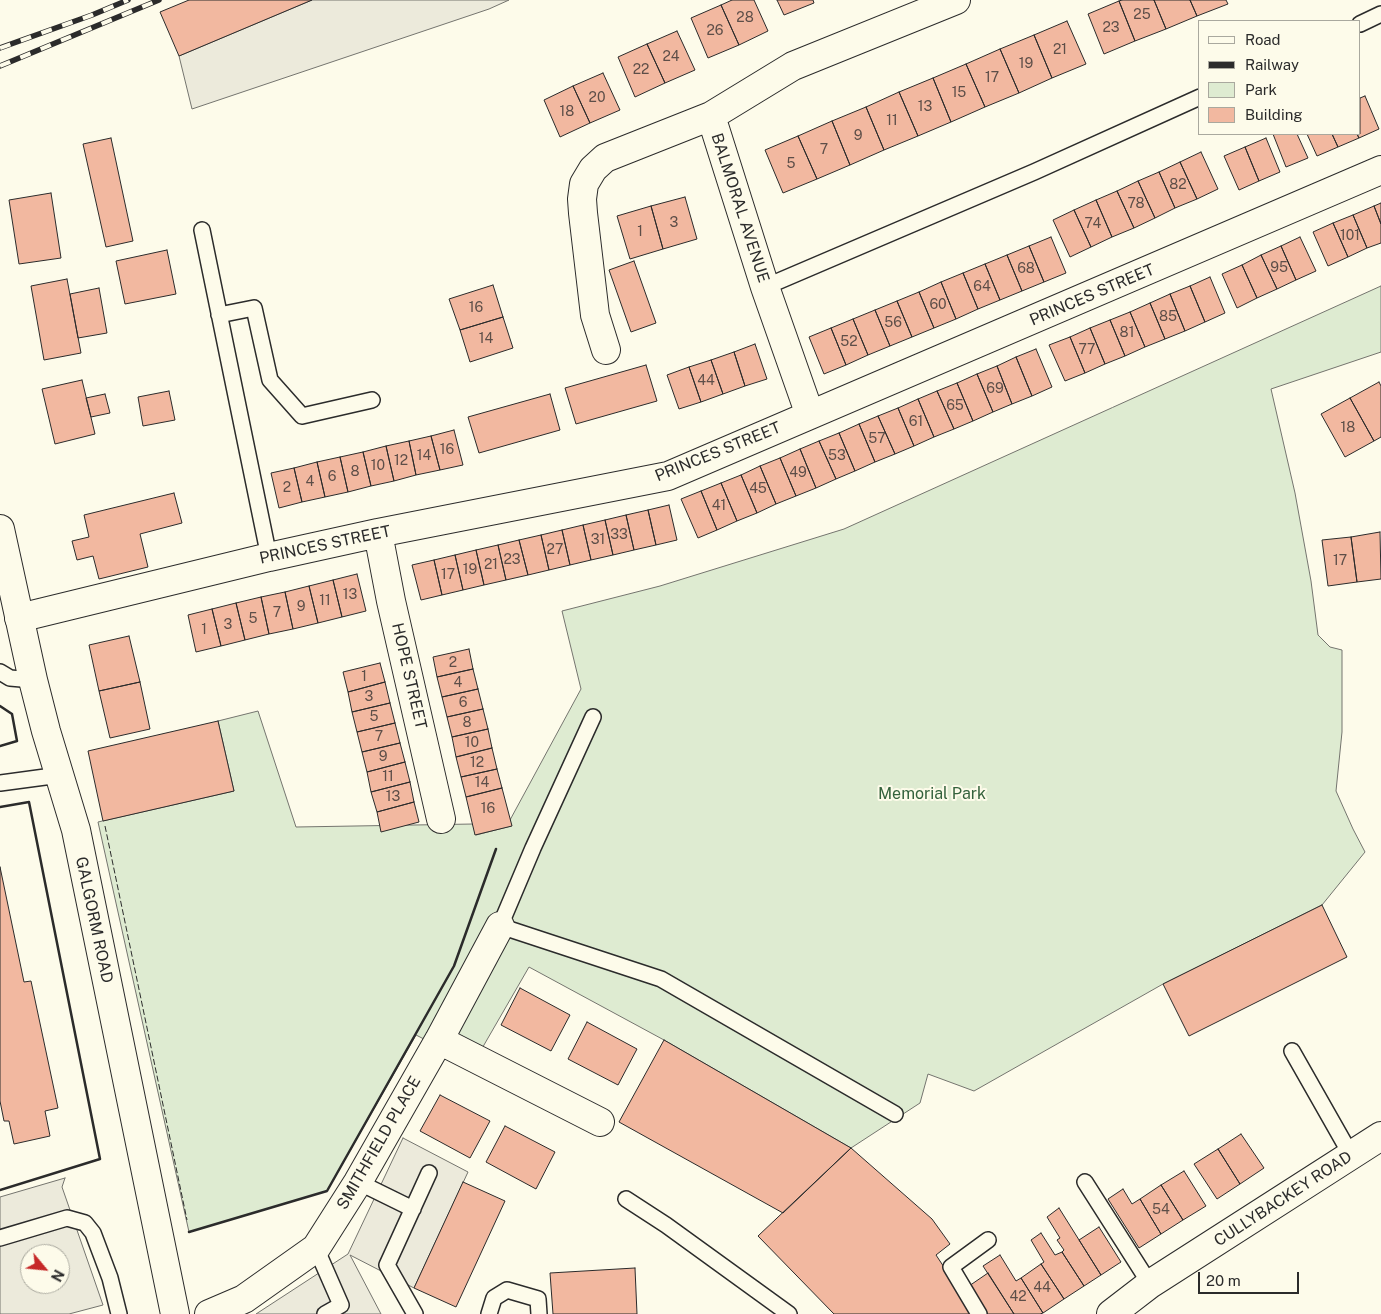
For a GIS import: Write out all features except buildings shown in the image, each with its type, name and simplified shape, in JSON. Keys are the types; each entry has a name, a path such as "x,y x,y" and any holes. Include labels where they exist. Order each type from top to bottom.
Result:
{"street":[{"name":"BALMORAL AVENUE","path":"810,415 765,287 711,116 793,66 956,0"},
{"path":"606,350 595,315 583,214 584,184 593,169 605,158 711,116"},
{"name":"PRINCES STREET","path":"19,618 269,557 378,533 668,476 1381,170"},
{"name":"GALGORM ROAD","path":"0,530 33,680 76,830 175,1314"},
{"name":"HOPE STREET","path":"378,533 391,600 441,819"},
{"name":"SMITHFIELD PLACE","path":"209,1314 244,1299 316,1248 358,1182 439,1040 500,926"},
{"path":"439,1040 600,1122"},
{"name":"CULLYBACKEY ROAD","path":"1111,1314 1150,1284 1381,1136"}],"lane":[{"path":"1361,24 1381,14"},
{"path":"765,287 1034,172 1198,98"},
{"path":"202,230 269,557"},
{"path":"220,315 254,308 270,380 302,416 372,400"},
{"path":"0,672 10,678 33,680"},
{"path":"593,717 533,848 500,926 660,979 894,1114"},
{"path":"0,783 60,775"},
{"path":"1292,1051 1351,1155"},
{"path":"415,1314 387,1265 429,1173"},
{"path":"358,1182 413,1209"},
{"path":"1085,1182 1150,1284"},
{"path":"626,1200 666,1225 789,1314"},
{"path":"0,1238 67,1218 85,1223 93,1234 104,1260 119,1314"},
{"path":"978,1314 951,1267 988,1240"},
{"path":"316,1248 341,1305 325,1314"},
{"path":"489,1314 494,1298 507,1290 538,1299 539,1314"}],"green space":[{"name":"Memorial Park","path":"1381,286 1381,352 1271,389 1295,493 1311,581 1318,635 1330,647 1342,650 1342,732 1336,791 1365,852 1322,905 1163,984 974,1091 928,1074 920,1103 851,1148 664,1040 529,967 473,1064 416,1035 327,1191 189,1232 98,822 234,791 218,721 258,711 296,827 473,824 476,835 511,826 510,820 581,689 562,611 660,586 844,529"}],"shaded area":[{"path":"312,0 509,0 489,9 192,109 179,56"},
{"path":"403,1138 468,1172 414,1288 350,1255 381,1314 256,1314 348,1254"},
{"path":"65,1178 62,1187 103,1305 69,1314 0,1314 0,1197"}],"railway":[{"path":"0,48 128,0"},
{"path":"0,66 159,0"}],"fence":[{"path":"105,826 187,1220"}],"wall":[{"path":"0,706 12,714 17,741 0,746"},
{"path":"0,807 29,802 100,1159 0,1190"},
{"path":"189,1232 327,1191 454,966 496,849"}]}
